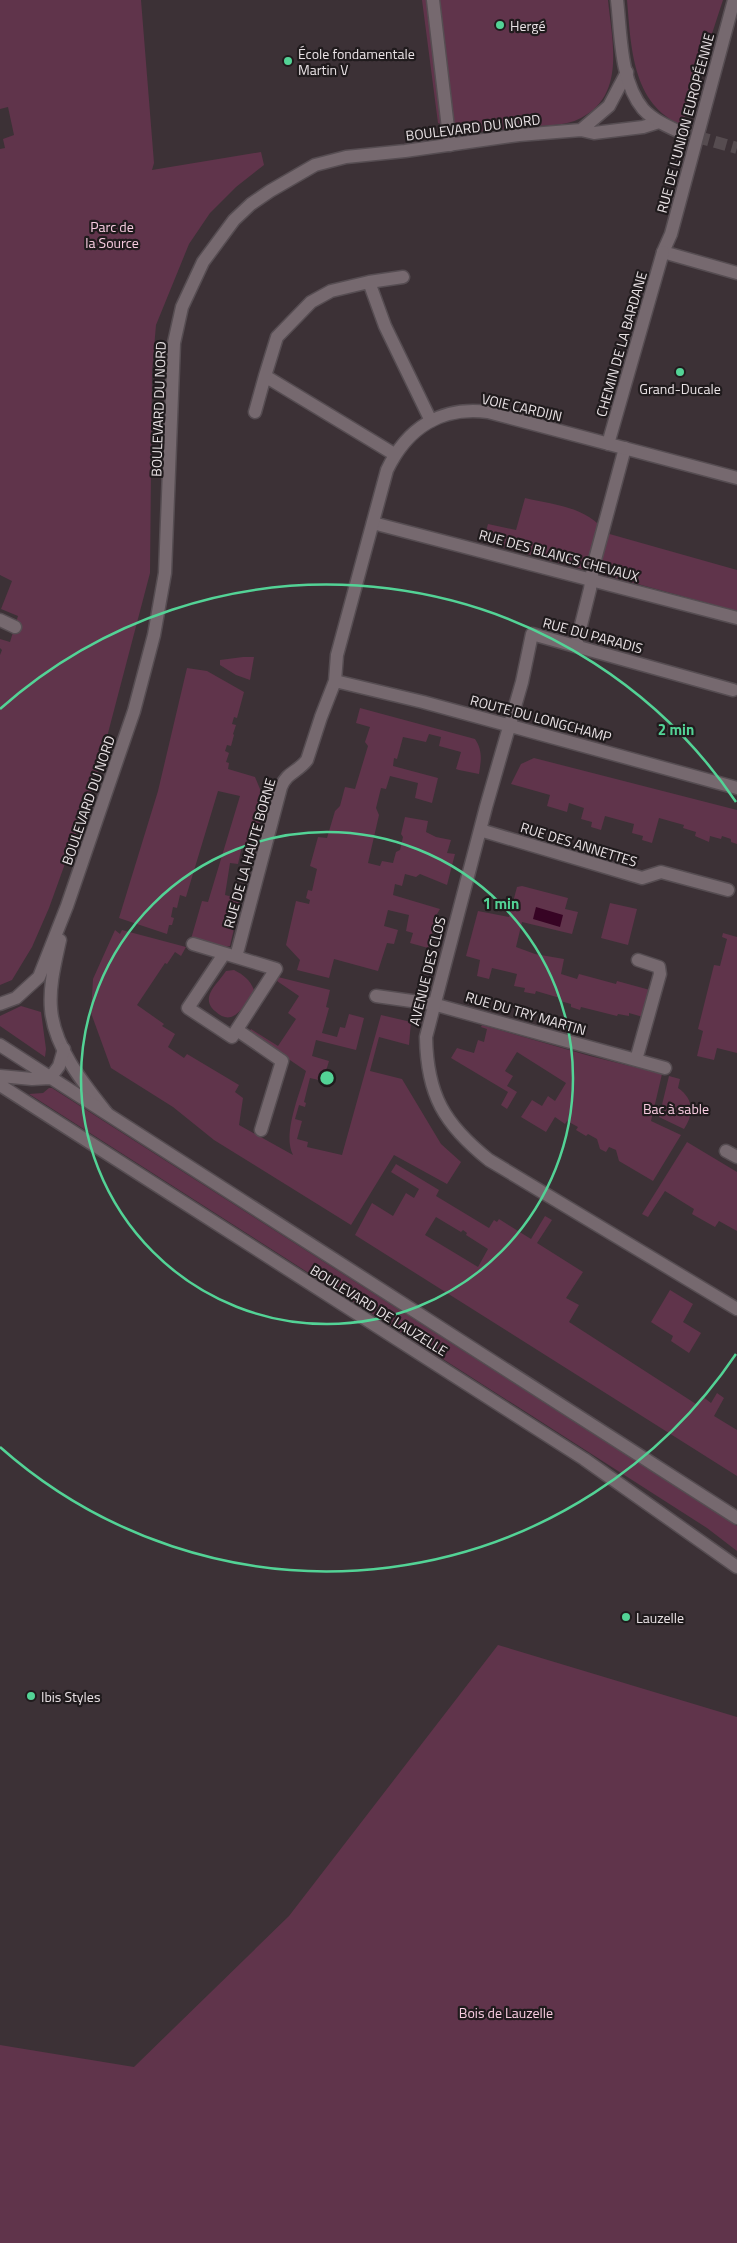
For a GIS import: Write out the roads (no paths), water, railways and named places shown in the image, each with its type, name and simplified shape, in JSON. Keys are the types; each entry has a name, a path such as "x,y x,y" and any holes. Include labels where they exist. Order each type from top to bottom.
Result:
{"street":[{"path":"433,0 450,145"},
{"path":"617,0 626,72 643,109 659,122 680,132"},
{"name":"RUE DE L'UNION EUROPÉENNE","path":"663,252 671,234 734,0"},
{"path":"581,130 609,106 626,72"},
{"name":"BOULEVARD DU NORD","path":"0,1004 16,998 39,977 67,906 134,712 154,635 166,564 174,343 182,307 203,262 234,220 251,204 314,165 346,157 519,135 581,130 594,133 643,128 659,122"},
{"path":"663,252 737,271"},
{"name":"CHEMIN DE LA BARDANE","path":"608,444 663,252"},
{"path":"255,412 278,337 311,302 331,291 369,282 404,277"},
{"path":"369,282 385,326 431,421"},
{"path":"265,376 394,454"},
{"name":"VOIE CARDIJN","path":"335,681 337,654 386,470 394,454 411,435 431,421 460,411 488,412 737,478"},
{"path":"576,646 591,579 625,448"},
{"name":"RUE DES BLANCS CHEVAUX","path":"373,523 737,618"},
{"path":"0,620 15,627"},
{"name":"RUE DU PARADIS","path":"510,725 522,682 532,634 735,690"},
{"name":"ROUTE DU LONGCHAMP","path":"335,681 395,694 737,788"},
{"name":"RUE DE LA HAUTE BORNE","path":"237,1030 232,1038 188,1008 230,956 280,788 287,775 303,765 307,760 321,716 335,681"},
{"name":"AVENUE DES CLOS","path":"510,725 433,1004 426,1037 426,1060 430,1080 438,1102 449,1123 465,1141 489,1160 737,1309"},
{"name":"RUE DES ANNETTES","path":"480,830 642,878 661,872 728,890"},
{"name":"BOULEVARD DU NORD","path":"67,906 51,983 51,1008 54,1026 64,1050 87,1088 110,1116"},
{"path":"193,944 276,969 237,1030 282,1061 261,1130"},
{"path":"636,1060 660,974 659,967 638,960"},
{"name":"RUE DU TRY MARTIN","path":"376,996 433,1004 665,1068"},
{"name":"BOULEVARD DE LAUZELLE","path":"0,1045 737,1518"},
{"path":"0,1076 32,1079 50,1078 59,1066 64,1050"},
{"name":"BOULEVARD DE LAUZELLE","path":"0,1085 576,1454 737,1567"}],"tunnel":[{"path":"680,132 737,148"}],"place":[{"name":"Hergé","path":"500,25"},
{"name":"École fondamentale Martin V","path":"288,61"},
{"name":"Grand-Ducale","path":"680,372"},
{"name":"Lauzelle","path":"626,1617"},
{"name":"Ibis Styles","path":"31,1696"}],"park label":[{"name":"Parc de la Source","path":"112,234"},
{"name":"Bac à sable","path":"676,1108"},
{"name":"Bois de Lauzelle","path":"506,2012"}]}
